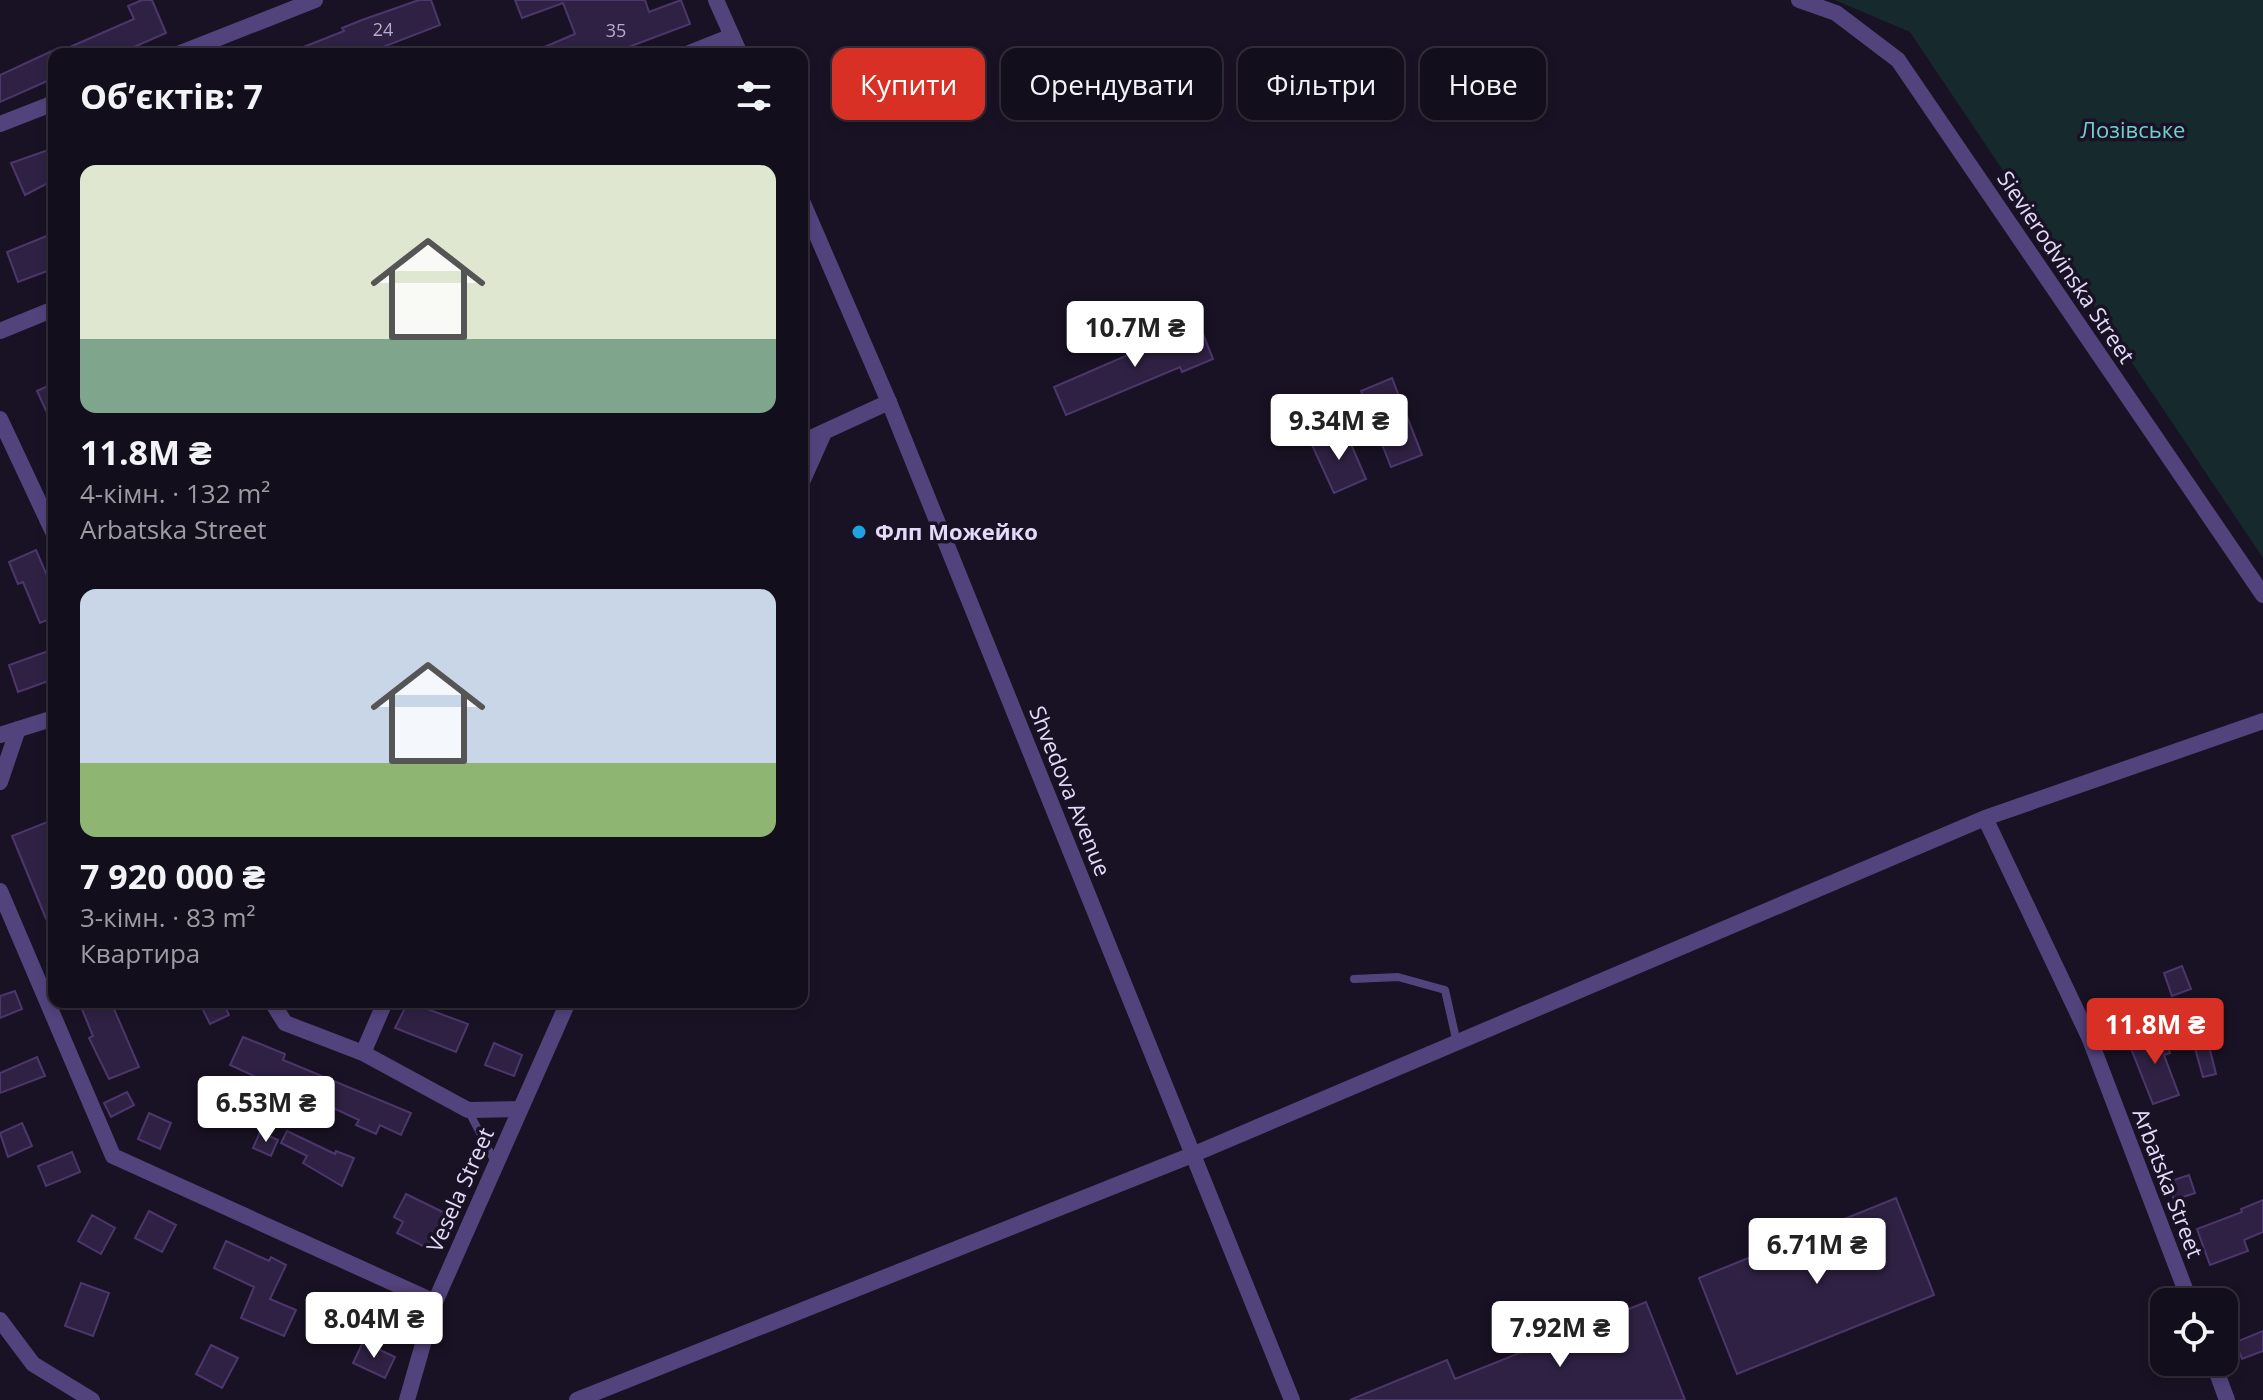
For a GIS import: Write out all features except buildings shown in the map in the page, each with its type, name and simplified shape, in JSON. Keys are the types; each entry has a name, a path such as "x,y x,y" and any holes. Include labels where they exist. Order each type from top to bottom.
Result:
{"street":[{"path":"193,48 315,0"},
{"path":"716,0 737,48"},
{"name":"Sievierodvinska Street","path":"1799,0 1836,13 1898,60 2263,595"},
{"path":"702,48 732,36"},
{"path":"0,124 48,105"},
{"name":"Shvedova Avenue","path":"808,216 889,402 1292,1400"},
{"path":"0,331 48,311"},
{"path":"808,440 889,402"},
{"path":"0,419 48,510"},
{"path":"808,469 823,435"},
{"path":"0,735 48,720"},
{"path":"577,1400 1192,1155 1985,818 2263,721"},
{"path":"0,782 18,729"},
{"name":"Arbatska Street","path":"1985,818 2089,1037 2185,1288"},
{"path":"0,891 48,1004"},
{"path":"50,1008 113,1156 435,1302"},
{"path":"276,1008 285,1023 363,1053 468,1110 520,1109"},
{"path":"363,1053 382,1008"},
{"name":"Vesela Street","path":"407,1400 435,1302 565,1008"},
{"path":"0,1320 33,1364 92,1400"},
{"path":"2218,1376 2227,1400"}],"lane":[{"path":"1354,979 1398,977 1445,990 1457,1043"},
{"path":"468,1110 496,1163"}],"green space":[{"name":"Лозівське","path":"1835,0 2263,0 2263,558 1910,32"}],"place":[{"name":"Флп Можейко","path":"859,532"}]}
